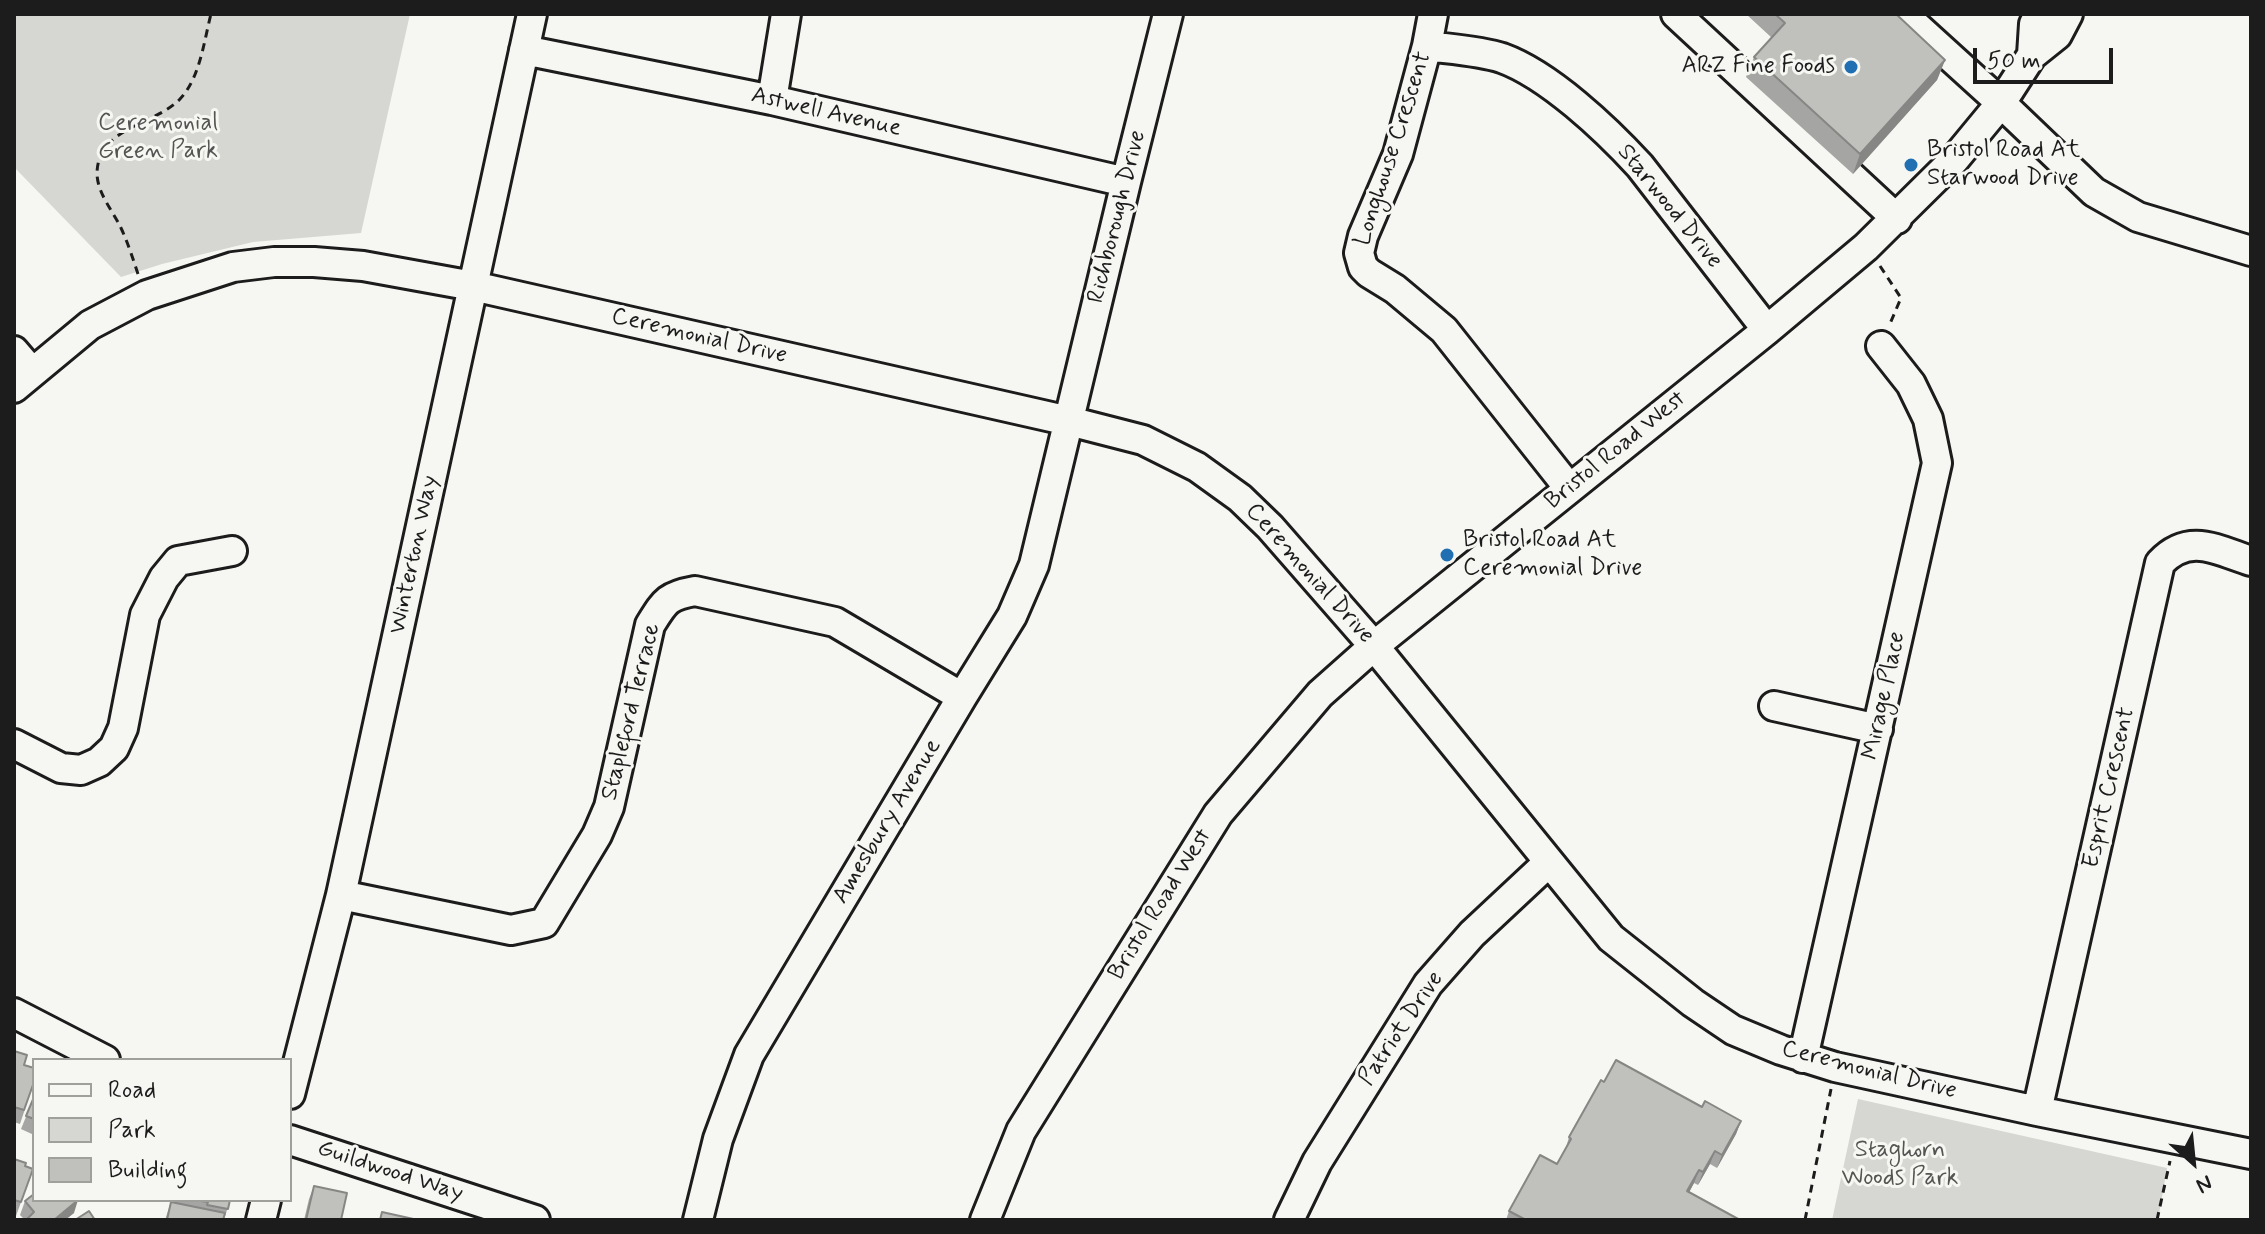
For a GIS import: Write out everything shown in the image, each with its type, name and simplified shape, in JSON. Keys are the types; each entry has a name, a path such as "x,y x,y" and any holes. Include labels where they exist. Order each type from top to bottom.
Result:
{"street":[{"name":"Winterton Way","path":"292,1086 341,895 532,14"},
{"path":"772,100 786,14"},
{"name":"Richborough Drive","path":"1069,421 1168,14"},
{"name":"Longhouse Crescent","path":"1433,14 1398,154 1363,236 1359,253 1363,267 1444,330 1569,488"},
{"path":"1676,14 1897,219"},
{"path":"1903,14 2094,192 2138,217 2251,251"},
{"name":"Bristol Road West","path":"2032,55 2034,24 2039,14"},
{"name":"Bristol Road West","path":"985,1220 1021,1131 1218,814 1320,694 1374,646 1767,330 1897,219 1954,160 2001,103 2032,55 2057,35 2068,14"},
{"name":"Starwood Drive","path":"1427,46 1500,57 1532,73 1577,108 1620,144 1640,166 1767,330"},
{"name":"Astwell Avenue","path":"524,50 772,100 1126,182"},
{"name":"Ceremonial Drive","path":"20,370 90,325 147,295 233,267 274,262 314,262 363,266 473,286 1143,440 1197,467 1240,498 1270,527 1374,646 1611,938 1669,986 1733,1030 1816,1062 2251,1154"},
{"name":"Mirage Place","path":"1816,1062 1878,729 1937,463 1928,419 1911,384 1881,346"},
{"name":"Amesbury Avenue","path":"698,1220 718,1139 749,1055 1012,616 1034,565 1069,421"},
{"name":"Esprit Crescent","path":"2037,1111 2160,563 2170,552 2183,546 2198,545 2251,561"},
{"path":"14,744 61,768 81,770 99,762 114,748 123,728 145,615 164,578 178,561 232,551"},
{"name":"Stapleford Terrace","path":"341,895 511,930 544,923 597,835 609,807 650,625 660,608 676,594 695,591 835,622 962,697"},
{"path":"1774,706 1878,729"},
{"name":"Patriot Drive","path":"1289,1220 1317,1162 1428,984 1472,934 1549,862"},
{"path":"14,1013 101,1058"},
{"name":"Guildwood Way","path":"292,1141 535,1220"}],"path":[{"path":"138,274 121,228 100,189 97,173 100,158 107,144 119,134 163,113 181,98 193,78 211,14"},
{"path":"1866,247 1901,298 1881,346"},
{"path":"1805,1220 1831,1094 1816,1062"},
{"path":"2157,1220 2173,1138"}],"green space":[{"name":"Ceremonial Green Park","path":"14,14 410,14 361,233 253,242 121,277 14,167"},
{"name":"Staghorn Woods Park","path":"1858,1099 2167,1168 2158,1220 1832,1220"}],"building":[{"path":"1775,14 1896,14 1945,60 1860,154 1754,57 1785,23"},
{"path":"14,1051 27,1055 24,1065 32,1067 32,1088 24,1110 14,1107"},
{"path":"1616,1060 1702,1107 1705,1101 1741,1121 1722,1155 1715,1151 1687,1191 1740,1220 1526,1220 1509,1211 1540,1155 1557,1164 1601,1080 1604,1082"},
{"path":"32,1102 32,1118 26,1116"},
{"path":"14,1159 26,1163 25,1166 32,1169 32,1172 21,1202 14,1200"},
{"path":"314,1186 347,1193 341,1220 306,1220"},
{"path":"32,1196 32,1202 76,1202 54,1220 29,1220 34,1212 25,1201"},
{"path":"171,1202 225,1213 223,1220 167,1220"},
{"path":"208,1202 230,1202 228,1209 207,1205"},
{"path":"89,1211 95,1220 75,1220"},
{"path":"382,1212 418,1220 380,1220"}],"place":[{"name":"ARZ Fine Foods","path":"1851,67"},
{"name":"Bristol Road At Starwood Drive","path":"1911,165"},
{"name":"Bristol Road At Ceremonial Drive","path":"1447,555"}]}
